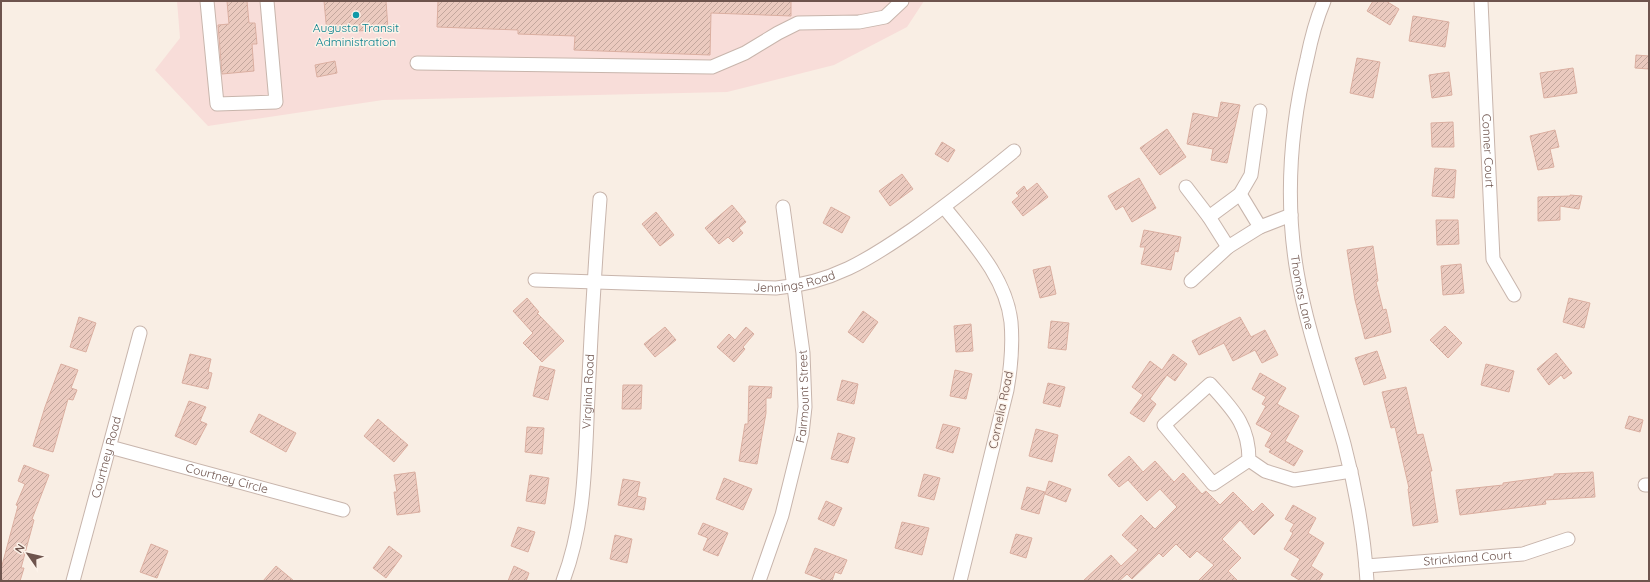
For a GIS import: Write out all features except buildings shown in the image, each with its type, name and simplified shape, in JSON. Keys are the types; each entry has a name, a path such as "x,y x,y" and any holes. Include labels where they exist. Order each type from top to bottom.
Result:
{"street":[{"path":"207,1 217,104 276,102 267,1"},
{"path":"417,63 712,67 745,53 798,23 859,22 885,17 902,1"},
{"name":"Thomas Lane","path":"1324,1 1312,35 1293,131 1291,226 1297,272 1308,319 1351,471 1360,520 1367,581"},
{"name":"Conner Court","path":"1481,1 1493,259 1514,295"},
{"path":"1209,217 1240,194 1251,175 1260,111"},
{"name":"Jennings Road","path":"535,280 776,288 794,287 822,280 845,271 873,256 944,207 1014,151"},
{"path":"1186,186 1209,217 1228,247"},
{"path":"1240,194 1260,226"},
{"name":"Virginia Road","path":"564,581 576,537 583,496 593,282 600,199"},
{"name":"Fairmount Street","path":"759,581 782,515 802,434 805,407 803,353 783,206"},
{"name":"Cornelia Road","path":"944,207 990,268 999,285 1009,315 1012,343 1012,359 1007,390 960,581"},
{"path":"1191,282 1228,247 1260,226 1291,215"},
{"name":"Courtney Road","path":"73,581 140,333"},
{"path":"1210,384 1234,411 1246,434 1249,445 1249,460 1213,484 1164,425 1210,384"},
{"name":"Courtney Circle","path":"110,447 343,510"},
{"path":"1249,460 1265,471 1294,480 1351,471"},
{"name":"Strickland Court","path":"1366,566 1523,554 1568,539"}],"shaded area":[{"path":"177,1 924,1 907,27 834,65 727,92 383,100 208,126 155,70 180,38"}],"place":[{"name":"Augusta Transit Administration","path":"356,15"}]}
